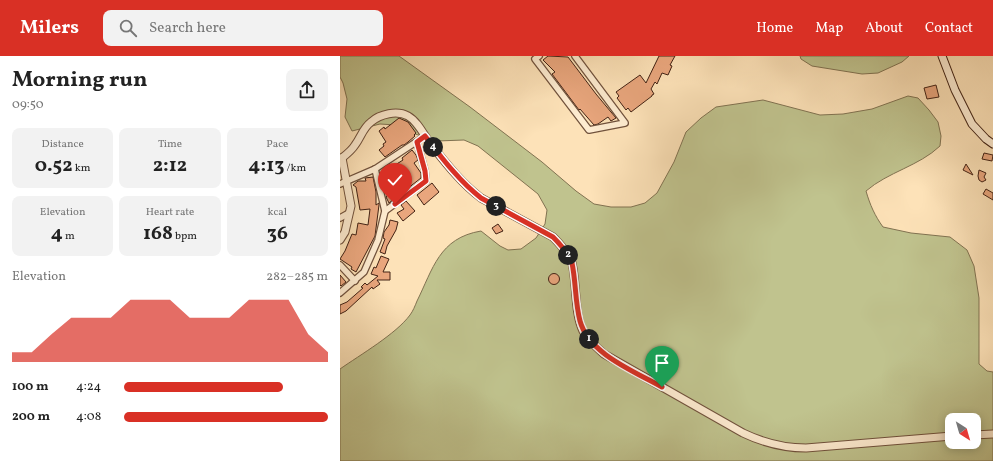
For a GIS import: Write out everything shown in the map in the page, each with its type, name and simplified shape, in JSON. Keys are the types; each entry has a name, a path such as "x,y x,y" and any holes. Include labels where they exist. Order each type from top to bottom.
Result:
{"street":[{"path":"539,56 535,58 589,130 625,123 575,56"},
{"path":"942,56 955,90 972,124 986,139 993,144"},
{"path":"340,240 345,232 351,206 343,183 341,158 355,146 364,130 371,122 380,116 398,112 408,116 415,122 457,176 470,190 481,198 553,237 560,243 570,257 572,263 580,320 583,331 592,343 604,354 743,433 761,442 777,446 806,448 945,436"},
{"path":"343,183 375,169 425,136"},
{"path":"385,211 426,181 425,171 417,142"},
{"path":"340,293 364,272 375,246 385,211 375,169"},
{"path":"340,218 349,213"},
{"path":"340,264 355,280"},
{"path":"981,435 993,434"}],"green space":[{"path":"340,56 399,56 470,107 594,204 611,207 631,207 645,203 657,193 674,162 686,132 716,107 763,100 820,115 843,114 872,109 908,96 918,98 938,122 941,136 940,146 923,159 875,184 866,191 873,210 883,227 911,233 950,237 967,250 974,266 979,298 979,364 987,371 993,372 993,461 340,461 340,369 387,337 404,322 413,310 439,257 456,240 481,231 500,246 508,250 521,249 536,238 545,224 547,210 538,194 478,146 464,140 437,141 412,133 396,125 380,124 352,131 345,117 347,99 340,77"},
{"path":"800,56 909,56 902,62 878,73 862,74 812,66 801,59"}],"building":[{"path":"548,56 568,57 616,118 611,121 608,117 594,125 580,109 579,110 552,74 555,72 543,60"},
{"path":"659,56 675,56 670,65 672,66 668,75 662,73 657,84 655,82 651,89 654,94 652,96 631,112 628,108 626,110 617,98 619,96 616,92 640,75 646,83"},
{"path":"936,85 939,97 927,99 924,88"},
{"path":"399,118 408,122 416,133 414,135 415,136 385,157 379,150 386,142 379,131 384,127 385,129"},
{"path":"412,150 418,160 414,163 421,173 421,178 389,203 386,197 389,193 387,189 390,187 381,174 403,160 402,158"},
{"path":"984,153 993,155 992,161 982,159"},
{"path":"966,164 973,175 963,170"},
{"path":"979,170 986,173 984,177 986,180 982,182 979,180 978,176"},
{"path":"373,177 376,192 376,205 379,203 375,236 356,272 351,269 352,267 340,259 352,234 356,235 358,223 368,225 370,209 360,210 356,187 353,185 358,181 366,181 365,178"},
{"path":"432,183 439,192 424,205 417,195"},
{"path":"986,189 993,193 993,200 983,194"},
{"path":"406,201 415,211 403,221 397,213 404,209 401,205"},
{"path":"390,220 398,222 385,254 380,252 385,239 383,238 384,232 389,225"},
{"path":"498,224 503,231 496,234 492,228"},
{"path":"381,256 389,259 383,272 390,272 390,280 377,280 380,284 373,289 372,287 346,311 340,314 340,305 347,302 363,288 361,287 365,283 367,285 378,276 371,274 374,267 376,268"},
{"path":"554,273 558,275 560,279 558,283 554,285 550,283 548,279 550,275"},
{"path":"340,275 346,282 341,286 340,285"}],"route":[{"path":"395,204 426,181 425,171 417,142 425,136 470,190 481,198 553,237 560,243 570,257 572,263 576,300 583,331 592,343 604,354 662,387"}]}
